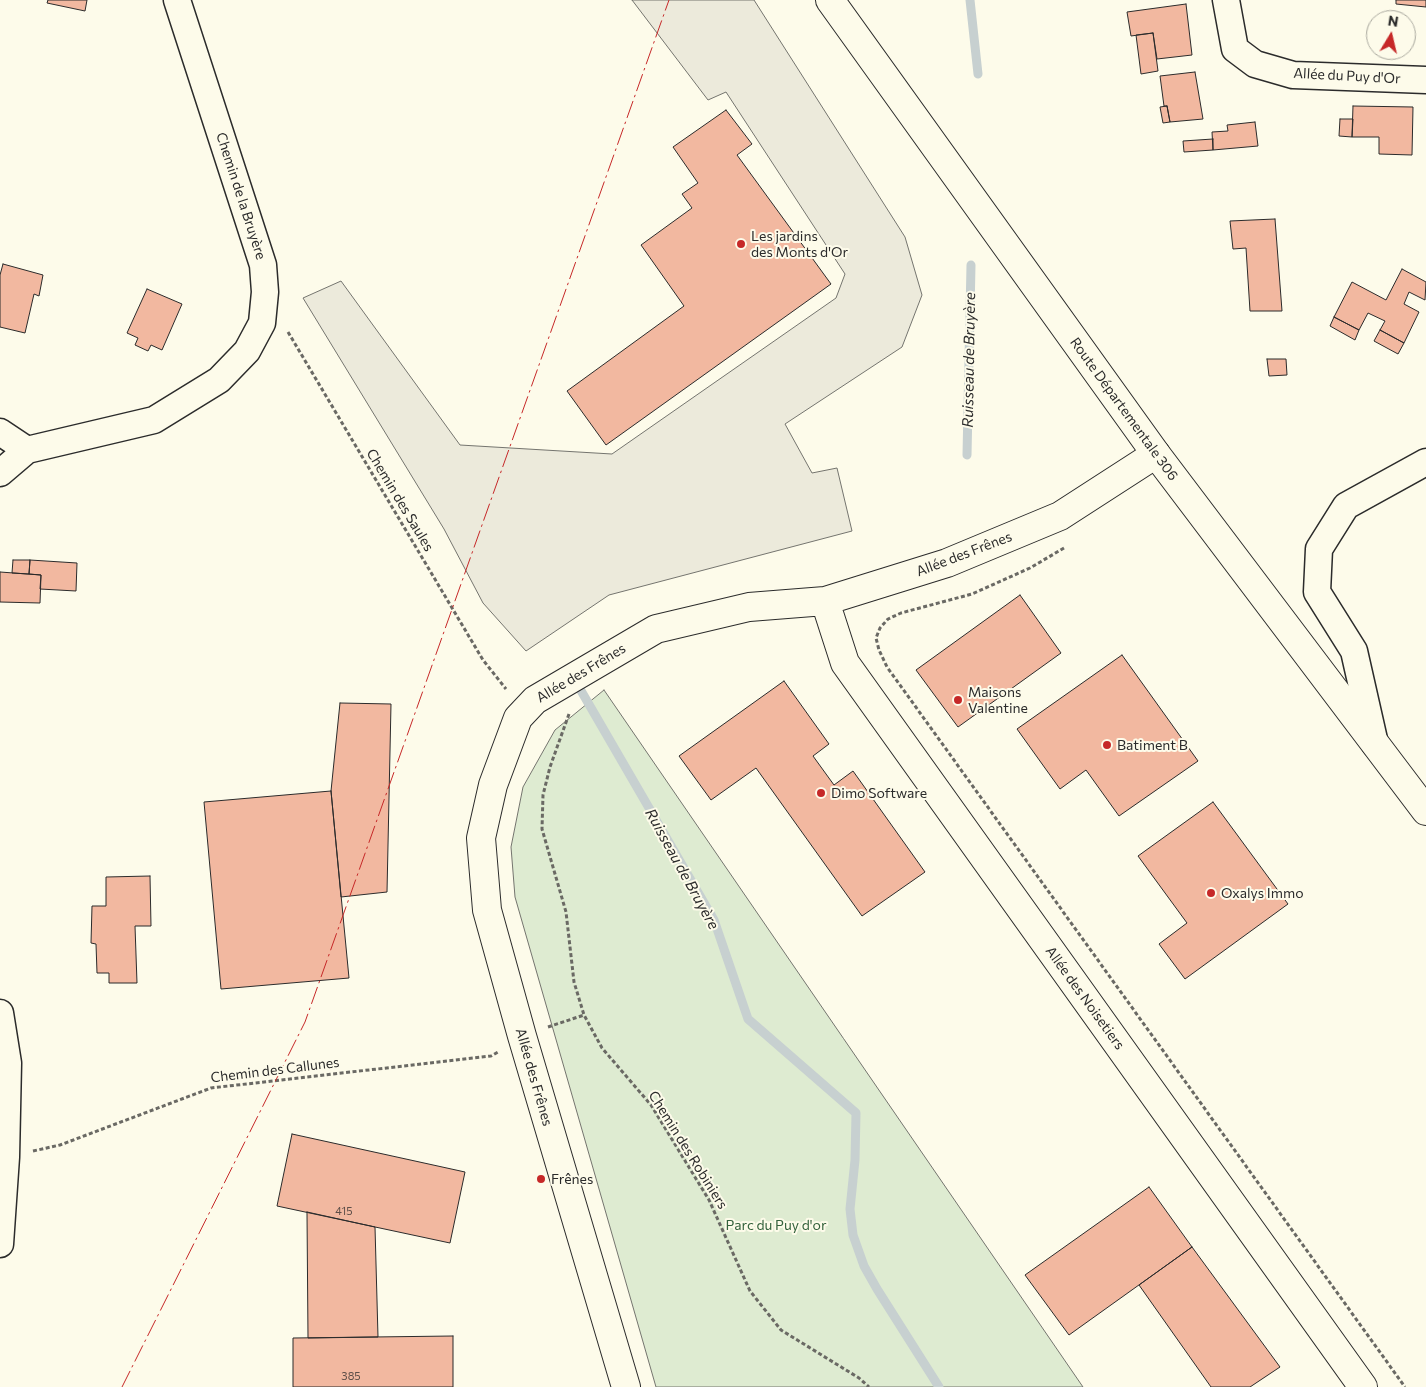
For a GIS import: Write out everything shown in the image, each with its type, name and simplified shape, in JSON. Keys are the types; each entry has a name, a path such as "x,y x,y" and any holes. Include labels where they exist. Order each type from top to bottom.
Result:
{"street":[{"name":"Chemin de la Bruyère","path":"0,473 27,450 154,420 219,380 247,351 262,323 265,292 263,265 178,0"},
{"name":"Route Départementale 306","path":"830,0 1156,454 1426,811"},
{"name":"Allée du Puy d'Or","path":"1226,0 1235,49 1255,64 1293,75 1426,80"},
{"path":"0,432 27,450"},
{"name":"Allée des Frênes","path":"626,1387 522,1036 487,910 482,838 493,786 518,718 535,700 656,629 749,606 825,600 947,563 1060,516 1156,454"},
{"path":"1375,744 1354,651 1318,592 1319,549 1346,506 1426,462"},
{"name":"Allée des Noisetiers","path":"825,600 845,663 1363,1387"},
{"path":"0,1013 8,1063 6,1157 0,1244"}],"path":[{"name":"Chemin des Saules","path":"286,329 483,660 506,690 535,700"},
{"path":"1069,544 1030,568 972,594 901,613 888,619 880,628 876,638 879,650 887,667 1405,1387"},
{"name":"Chemin des Robiniers","path":"535,700 559,707 570,714 550,767 543,795 542,829 566,912 574,982 584,1015 602,1048 650,1105 709,1200 750,1291 781,1330 859,1378 869,1387"},
{"name":"Chemin des Callunes","path":"6,1157 60,1146 211,1088 492,1056 522,1036 584,1015"}],"green space":[{"name":"Parc du Puy d'or","path":"604,690 1083,1387 656,1387 515,897 511,847 523,787 555,730"}],"shaded area":[{"path":"632,0 754,0 905,237 922,295 902,347 785,424 812,473 837,468 852,531 609,595 526,651 483,603 444,529 303,298 341,281 460,445 612,454 836,298 845,274 726,92 708,100"}],"building":[{"path":"48,0 87,0 85,11 47,3"},
{"path":"1396,0 1426,0 1426,7 1396,4"},
{"path":"1186,4 1192,55 1157,59 1153,33 1131,36 1127,12"},
{"path":"1153,33 1158,71 1141,74 1136,35"},
{"path":"1195,72 1203,119 1170,122 1167,106 1164,106 1160,76"},
{"path":"1167,106 1170,122 1163,123 1160,107"},
{"path":"1353,106 1413,107 1412,155 1379,154 1379,137 1352,137"},
{"path":"726,110 752,144 737,155 831,284 606,445 567,391 684,306 641,245 692,208 682,194 698,183 673,147"},
{"path":"1340,119 1353,119 1352,137 1339,136"},
{"path":"1255,122 1258,146 1213,150 1212,132 1228,131 1227,125"},
{"path":"1213,139 1213,150 1184,152 1183,141"},
{"path":"1275,219 1282,311 1250,311 1246,248 1233,249 1230,221"},
{"path":"3,264 43,275 39,296 34,294 25,333 0,327 0,275"},
{"path":"1402,269 1426,282 1425,300 1409,292 1404,304 1419,312 1404,343 1380,330 1385,321 1368,313 1359,330 1334,317 1352,282 1386,300"},
{"path":"147,289 182,304 162,350 151,345 148,351 135,345 138,338 127,333"},
{"path":"1334,317 1359,330 1355,340 1330,326"},
{"path":"1380,330 1404,343 1398,354 1374,341"},
{"path":"1267,359 1286,359 1287,375 1269,376"},
{"path":"13,560 30,560 29,574 12,573"},
{"path":"30,560 77,563 76,591 40,589 41,575 29,574"},
{"path":"0,572 41,575 40,603 0,602"},
{"path":"1020,595 1061,653 958,727 916,670"},
{"name":"Batiment B","path":"1122,655 1198,761 1119,816 1086,770 1060,789 1017,729"},
{"name":"Dimo Software","path":"784,681 829,744 813,756 834,785 853,771 925,872 862,916 756,768 711,800 679,756"},
{"path":"340,703 391,704 387,892 341,897 331,791"},
{"path":"331,791 349,978 221,989 204,802"},
{"path":"1213,802 1288,904 1185,979 1159,944 1187,923 1138,856"},
{"path":"150,876 151,926 135,926 137,983 109,983 109,973 97,973 96,944 91,943 92,906 106,906 106,877"},
{"path":"292,1134 465,1172 450,1243 277,1206"},
{"path":"1149,1187 1192,1247 1069,1335 1025,1275"},
{"path":"307,1212 375,1227 378,1337 308,1338"},
{"path":"1192,1247 1280,1367 1250,1387 1211,1387 1139,1285"},
{"path":"453,1336 453,1387 293,1387 293,1338"}],"waterway":[{"name":"Ruisseau de Bruyère","path":"970,0 978,74"},
{"name":"Ruisseau de Bruyère","path":"967,455 971,265"},
{"name":"Ruisseau de Bruyère","path":"576,682 714,920 748,1019 856,1113 855,1160 850,1209 853,1235 864,1266 877,1289 939,1387"}],"power":[{"path":"122,1387 305,1022 669,0"}],"place":[{"name":"Les jardins des Monts d'Or","path":"741,244"},
{"name":"Maisons Valentine","path":"958,700"},
{"name":"Batiment B","path":"1107,745"},
{"name":"Dimo Software","path":"821,793"},
{"name":"Oxalys Immo","path":"1211,893"},
{"name":"Frênes","path":"541,1179"}]}
